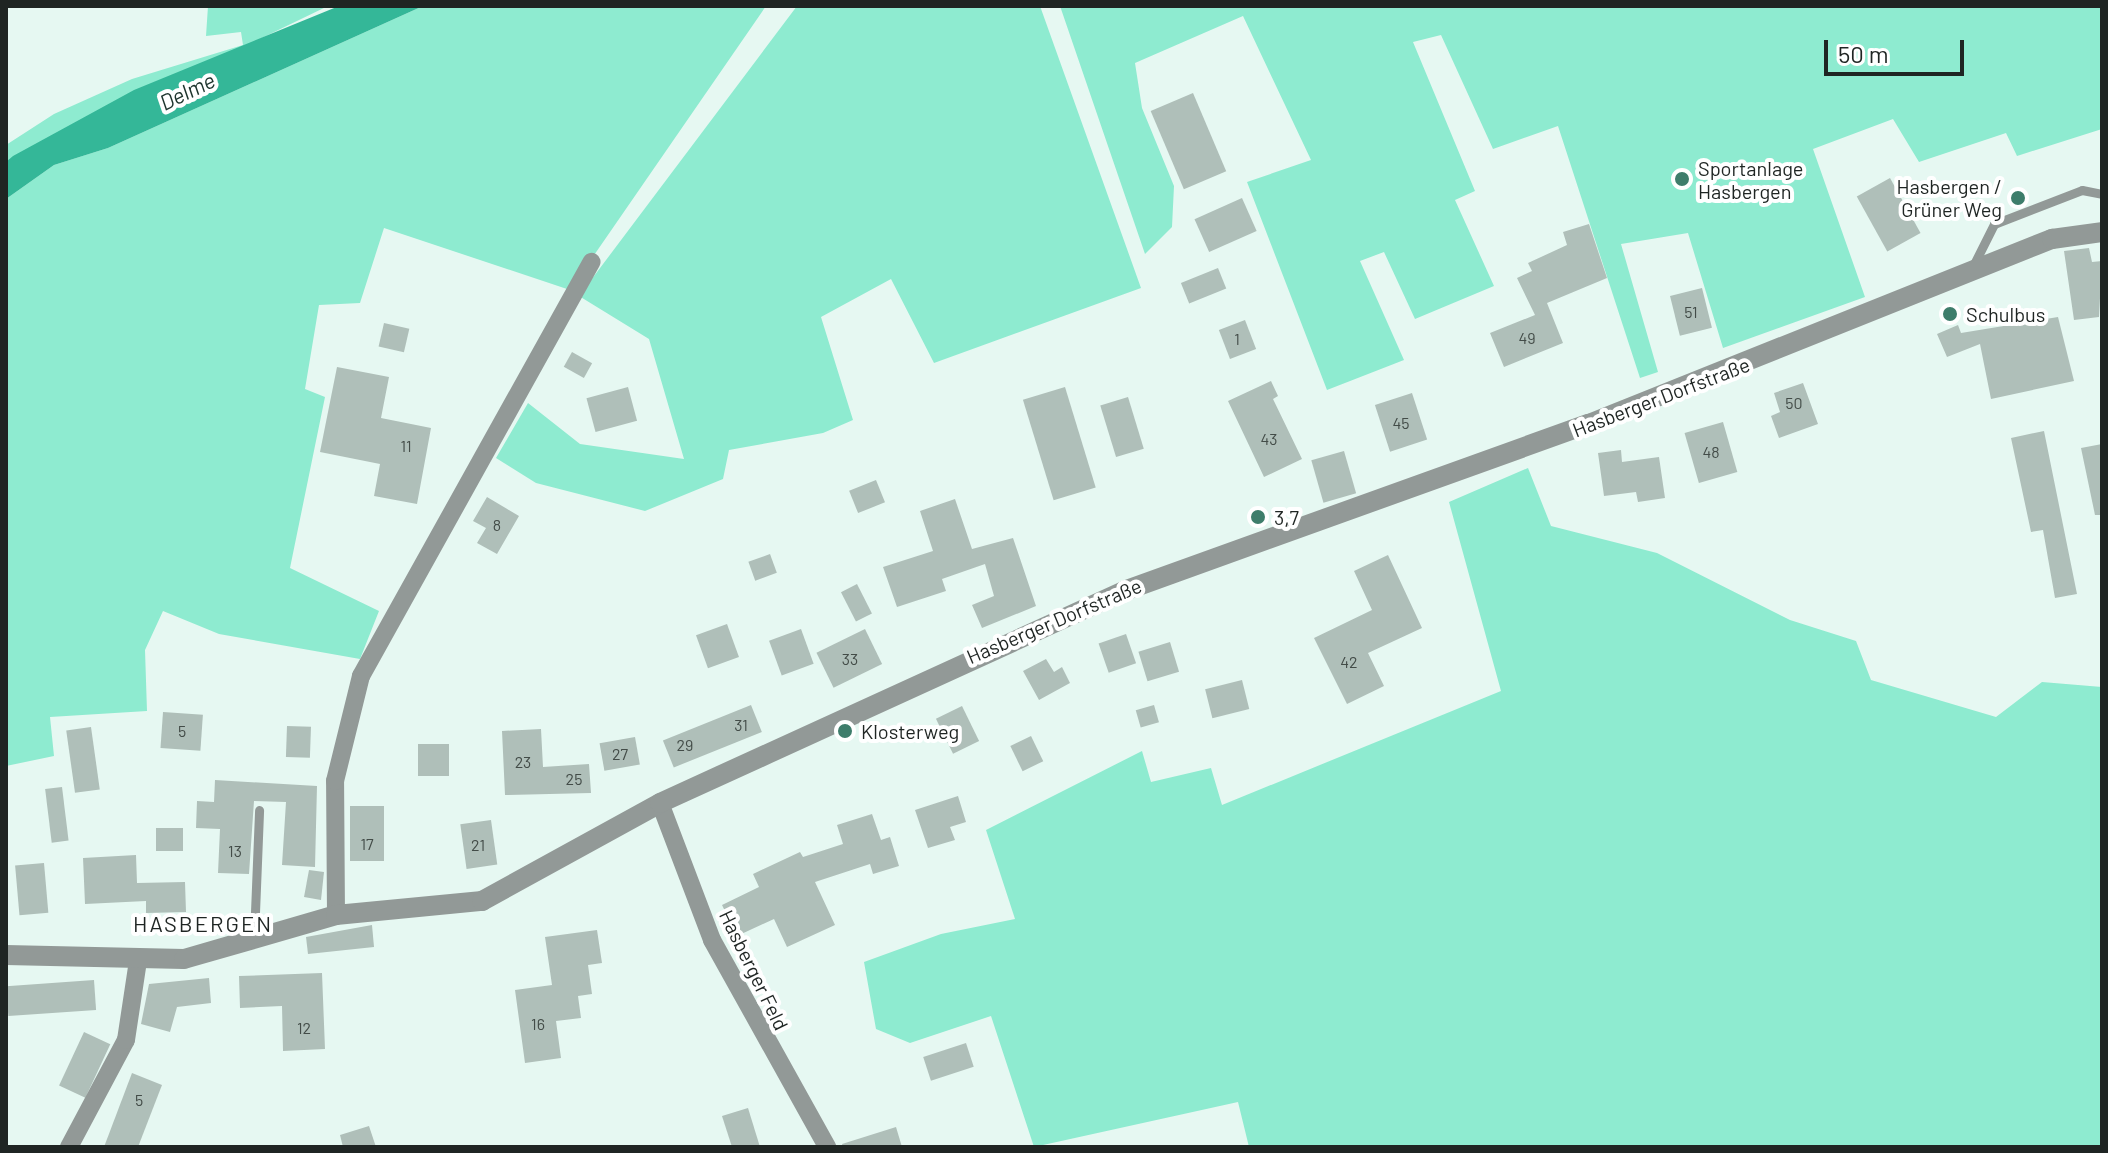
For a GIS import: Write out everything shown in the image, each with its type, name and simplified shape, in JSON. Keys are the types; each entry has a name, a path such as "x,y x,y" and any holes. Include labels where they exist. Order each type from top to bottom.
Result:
{"street":[{"name":"Hasberger Dorfstraße","path":"6,955 138,961 184,959 336,915 482,901 660,803 1124,591 1322,524 1970,276 2076,231 2102,232"},
{"path":"336,915 335,781 361,676 591,262"},
{"name":"Hasberger Feld","path":"660,803 712,940 827,1147"},
{"path":"69,1147 126,1040 138,961"}],"lane":[{"path":"1970,276 1994,224 2082,190 2102,194"},
{"path":"254,937 259,810"}],"shaded area":[{"path":"208,6 328,6 6,162 6,145 54,114 132,79 243,45 241,32 206,36"},
{"path":"423,6 766,6 570,290 384,228 360,303 319,305 305,389 325,397 290,568 379,611 360,659 219,634 163,611 145,650 147,711 50,717 54,756 6,766 6,199 54,165 108,148"},
{"path":"797,6 1040,6 1141,288 934,363 891,279 821,317 853,420 823,433 729,450 723,479 645,511 536,483 496,458 528,403 580,444 684,459 649,339 579,296"},
{"path":"1060,6 2102,6 2102,129 2017,156 2006,133 1919,162 1893,119 1813,149 1865,297 1723,348 1688,233 1621,244 1658,372 1640,378 1558,126 1493,149 1441,35 1413,42 1475,191 1455,200 1494,286 1415,319 1384,252 1360,261 1404,360 1327,390 1247,182 1311,160 1243,16 1135,63 1142,108 1174,186 1172,227 1145,254"},
{"path":"1528,468 1551,526 1657,553 1790,620 1856,641 1871,680 1996,717 2042,682 2102,687 2102,1147 1249,1147 1238,1102 1034,1147 991,1016 910,1043 876,1029 864,962 941,934 1015,919 986,830 1142,751 1151,782 1211,768 1222,805 1501,691 1449,502"}],"water":[{"name":"Delme","path":"339,6 423,6 108,148 54,165 6,199 6,162 13,156 134,90"}],"building":[{"path":"1193,93 1226,171 1184,189 1151,111"},
{"path":"1890,178 1921,233 1887,252 1857,196"},
{"path":"1242,198 1257,231 1209,252 1194,219"},
{"path":"1589,224 1607,278 1547,303 1563,343 1504,367 1490,333 1535,315 1517,278 1532,271 1528,263 1567,245 1563,232"},
{"path":"2089,248 2092,262 2102,261 2099,317 2074,320 2064,251"},
{"path":"1218,268 1226,288 1189,303 1181,283"},
{"path":"1702,288 1712,328 1680,336 1670,296"},
{"path":"2058,317 2074,381 1991,399 1980,344 1947,357 1937,334 1958,325 1961,333"},
{"path":"1245,320 1256,349 1230,359 1219,330"},
{"path":"384,323 409,329 404,352 379,346"},
{"path":"572,352 592,363 584,378 564,367"},
{"path":"337,367 389,377 381,418 431,428 417,504 374,496 380,464 320,452"},
{"path":"1271,381 1278,396 1273,399 1302,459 1264,477 1228,401"},
{"path":"1803,383 1818,424 1779,438 1771,416 1780,412 1774,393"},
{"path":"628,387 637,421 596,432 586,398"},
{"path":"1065,387 1096,487 1054,500 1023,400"},
{"path":"1412,393 1427,440 1390,452 1375,405"},
{"path":"1128,397 1144,449 1116,457 1100,405"},
{"path":"1723,422 1737,472 1699,483 1685,433"},
{"path":"2044,431 2077,594 2055,598 2043,530 2031,532 2011,438"},
{"path":"2102,444 2102,515 2095,515 2081,448"},
{"path":"1621,450 1622,462 1659,457 1665,498 1638,502 1636,492 1604,496 1598,453"},
{"path":"1344,451 1356,493 1323,503 1311,460"},
{"path":"876,480 885,502 858,513 849,491"},
{"path":"487,497 519,516 497,554 477,543 486,528 473,521"},
{"path":"955,499 972,549 1013,538 1036,606 982,628 972,605 994,596 985,564 942,579 946,591 897,607 883,567 933,551 920,511"},
{"path":"770,554 777,573 755,581 748,562"},
{"path":"1388,555 1422,628 1368,653 1384,686 1347,704 1314,638 1372,610 1354,571"},
{"path":"857,584 872,613 856,622 841,592"},
{"path":"727,624 739,657 708,668 696,635"},
{"path":"801,629 814,664 782,675 769,641"},
{"path":"865,629 882,664 834,688 816,653"},
{"path":"1126,634 1136,663 1109,673 1099,643"},
{"path":"1170,642 1179,672 1148,681 1138,652"},
{"path":"1046,659 1054,672 1062,667 1070,683 1039,700 1023,671"},
{"path":"1242,680 1249,709 1212,718 1205,689"},
{"path":"751,705 762,732 674,767 663,741"},
{"path":"1154,705 1159,722 1141,728 1136,710"},
{"path":"962,706 979,741 953,754 936,719"},
{"path":"163,712 203,715 200,751 160,748"},
{"path":"287,726 311,727 310,758 286,757"},
{"path":"91,727 100,789 75,793 66,730"},
{"path":"541,729 543,767 589,764 591,793 505,795 502,731"},
{"path":"1031,736 1043,761 1023,771 1010,746"},
{"path":"635,737 640,765 604,771 600,743"},
{"path":"418,744 449,744 449,776 418,776"},
{"path":"215,780 317,786 315,867 282,865 286,802 254,801 249,874 218,873 220,829 196,828 197,801 214,802"},
{"path":"62,787 69,841 52,843 45,789"},
{"path":"958,796 966,822 950,827 955,840 928,848 915,810"},
{"path":"350,806 384,806 384,861 350,861"},
{"path":"872,814 881,840 890,837 899,866 873,874 870,864 815,882 835,925 787,947 774,919 737,936 722,905 759,887 753,874 800,852 803,857 843,844 837,825"},
{"path":"491,820 497,865 467,869 460,824"},
{"path":"156,828 183,828 183,851 156,851"},
{"path":"136,855 137,883 185,882 186,912 146,913 146,901 85,904 83,858"},
{"path":"44,863 48,913 19,915 15,866"},
{"path":"309,870 324,872 321,900 304,897"},
{"path":"372,925 374,947 308,954 306,937"},
{"path":"597,930 602,963 588,965 592,994 578,996 581,1018 556,1021 561,1058 525,1063 515,990 552,985 545,937"},
{"path":"322,973 325,1049 283,1051 282,1006 240,1008 239,976"},
{"path":"209,978 211,1003 177,1007 170,1032 141,1024 149,984"},
{"path":"94,980 96,1010 8,1016 6,986"},
{"path":"84,1032 110,1044 85,1098 59,1085"},
{"path":"966,1043 974,1067 931,1081 923,1057"},
{"path":"132,1073 162,1085 138,1147 104,1147"},
{"path":"748,1108 760,1147 732,1147 722,1116"},
{"path":"369,1126 376,1147 343,1147 340,1135"},
{"path":"896,1127 902,1147 843,1147 842,1144"}],"place":[{"name":"Sportanlage Hasbergen","path":"1682,179"},
{"name":"Hasbergen / Grüner Weg","path":"2018,198"},
{"name":"Schulbus","path":"1950,314"},
{"name":"3,7","path":"1258,517"},
{"name":"Klosterweg","path":"845,731"}],"district":[{"name":"HASBERGEN","path":"203,924"}]}
